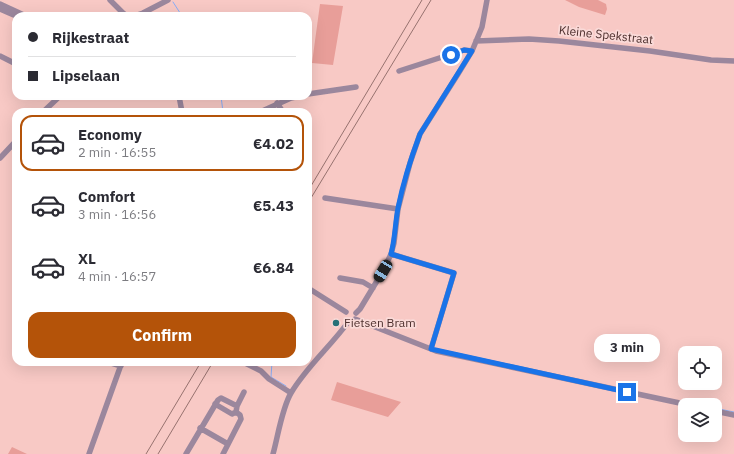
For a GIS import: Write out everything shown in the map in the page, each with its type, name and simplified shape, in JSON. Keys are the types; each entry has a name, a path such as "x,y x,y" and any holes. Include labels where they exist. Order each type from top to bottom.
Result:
{"street":[{"path":"110,0 122,12"},
{"path":"149,12 168,0"},
{"path":"312,365 355,316 383,271 391,254 394,243 398,209 410,163 420,134 472,51 482,27 488,0"},
{"path":"0,4 17,12"},
{"path":"0,9 12,14"},
{"name":"Kleine Spekstraat","path":"476,41 529,39 559,41 650,51 711,60 734,61"},
{"path":"399,71 464,50 472,51"},
{"path":"0,56 12,62"},
{"path":"312,93 356,87"},
{"path":"47,108 56,100"},
{"path":"268,108 286,100"},
{"path":"278,103 281,108"},
{"path":"0,158 12,145"},
{"path":"325,198 398,209"},
{"path":"391,254 454,273 431,349"},
{"path":"340,278 363,282 373,288"},
{"path":"312,291 346,312"},
{"path":"346,312 352,310 355,316 431,349 678,403"},
{"path":"346,312 345,316 349,321"},
{"path":"89,454 121,366"},
{"path":"251,366 262,371 270,379 291,393"},
{"path":"273,454 286,404 300,379 311,366"},
{"path":"215,404 232,414 244,392"},
{"path":"188,453 200,428 215,404 221,398 236,409 241,419 222,454"},
{"path":"722,411 734,414"},
{"path":"200,428 228,444"}],"shaded area":[{"path":"565,0 598,0 606,4 607,9 605,15 579,7"},
{"path":"320,4 343,6 333,65 312,63"},
{"path":"337,382 401,402 388,417 331,400"},
{"path":"12,447 27,454 8,454"}],"waterway":[{"path":"173,2 179,12"},
{"path":"222,100 222,108"},
{"path":"272,366 271,377 286,386"},
{"path":"722,410 734,412"}],"railway":[{"path":"312,184 422,0"},
{"path":"312,196 431,0"},
{"path":"146,454 199,366"},
{"path":"158,454 211,366"}],"place":[{"name":"Fietsen Bram","path":"336,323"}],"route":[{"path":"451,55 464,50 472,51 420,134 414,148 398,209 394,243 391,254 454,273 431,349 627,392"}]}
